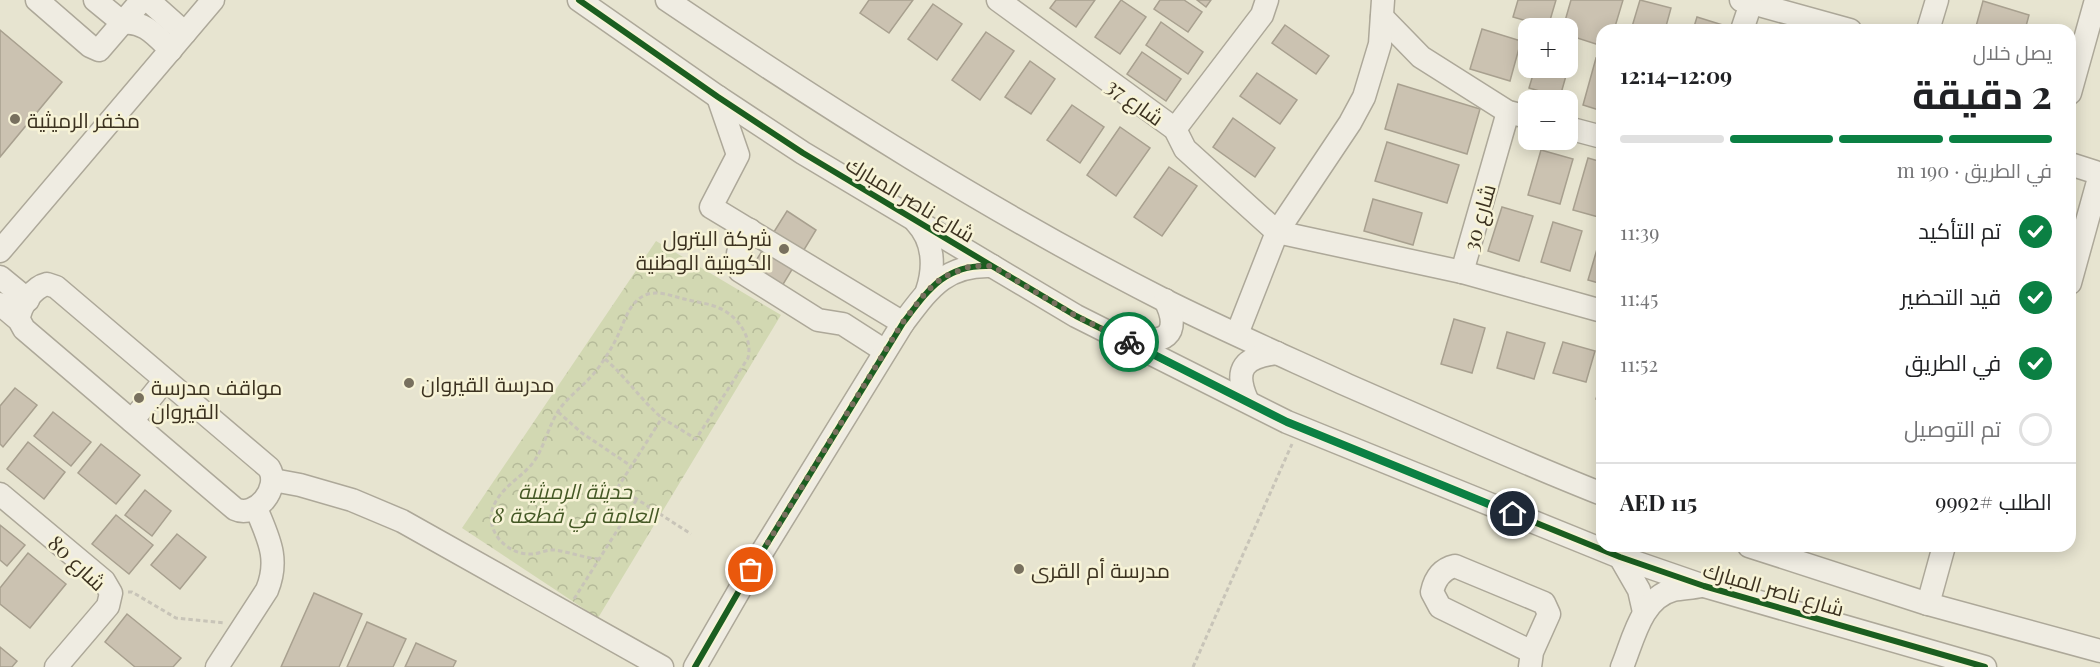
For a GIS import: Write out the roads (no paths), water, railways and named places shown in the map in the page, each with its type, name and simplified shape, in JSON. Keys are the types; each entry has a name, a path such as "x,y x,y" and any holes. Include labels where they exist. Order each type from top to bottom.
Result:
{"street":[{"path":"37,0 96,49 102,48 142,0"},
{"path":"95,0 123,23 134,22 178,42"},
{"path":"148,0 178,42"},
{"path":"0,250 213,0"},
{"name":"شارع ناصر المبارك","path":"579,0 718,98 803,153 1076,316 1299,427 1596,547"},
{"name":"شارع ناصر المبارك","path":"667,0 783,79 905,155 1023,224 1165,300 1514,459 1596,492"},
{"name":"شارع 37","path":"998,0 1174,129 1262,15 1267,0"},
{"path":"1930,24 1937,0"},
{"path":"2076,72 2096,0"},
{"path":"1743,24 1746,1 1828,24"},
{"path":"1382,8 1421,57 1518,115"},
{"path":"1237,334 1277,232 1358,110 1372,74 1380,44 1382,8"},
{"path":"718,98 738,154 711,207 903,322"},
{"name":"شارع 30","path":"1518,115 1462,272 1596,309"},
{"path":"1174,129 1185,149 1277,232 1462,272"},
{"path":"1578,131 1596,135"},
{"path":"2076,166 2095,172 2099,176 2094,220 2076,268"},
{"path":"912,218 926,236 930,246 933,269 927,291"},
{"path":"750,230 738,253 740,271 819,320 843,324 885,351"},
{"path":"694,667 903,322 927,291 943,277 971,266 992,266"},
{"path":"0,277 24,310"},
{"path":"52,285 165,380 269,468 273,480 270,490 256,508 245,512 235,509 24,328 24,310 39,287 52,285"},
{"path":"1076,316 1092,314 1145,340 1156,341 1164,337 1172,325 1171,313 1165,300"},
{"path":"0,304 24,310"},
{"path":"1247,400 1240,380 1244,366 1251,359 1260,355 1277,353"},
{"path":"132,421 165,380"},
{"path":"273,480 326,491 402,521 662,667"},
{"name":"شارع 80","path":"0,494 104,581 111,593 108,606 56,667"},
{"path":"217,667 267,590 273,569 272,549 256,508"},
{"name":"شارع ناصر المبارك","path":"1608,552 1704,586 1985,667"},
{"name":"شارع ناصر المبارك","path":"1768,552 1928,604 2100,651"},
{"path":"1928,604 1942,552"},
{"path":"1620,557 1639,590 1644,612"},
{"path":"1455,566 1544,603 1549,614 1531,659 1440,607 1432,592 1434,582 1446,568 1455,566"},
{"path":"1622,667 1644,612 1655,600 1671,591 1704,586"},
{"path":"2069,643 2084,664 2083,667"}],"place":[{"name":"مخفر الرميثية","path":"15,119"},
{"name":"شركة البترول الكويتية الوطنية","path":"784,249"},
{"name":"مدرسة القيروان","path":"409,383"},
{"name":"مواقف مدرسة القيروان","path":"139,398"},
{"name":"مدرسة أم القرى","path":"1019,569"}],"park label":[{"name":"حديثة الرميثية العامة في قطعة 8","path":"575,502"}]}
